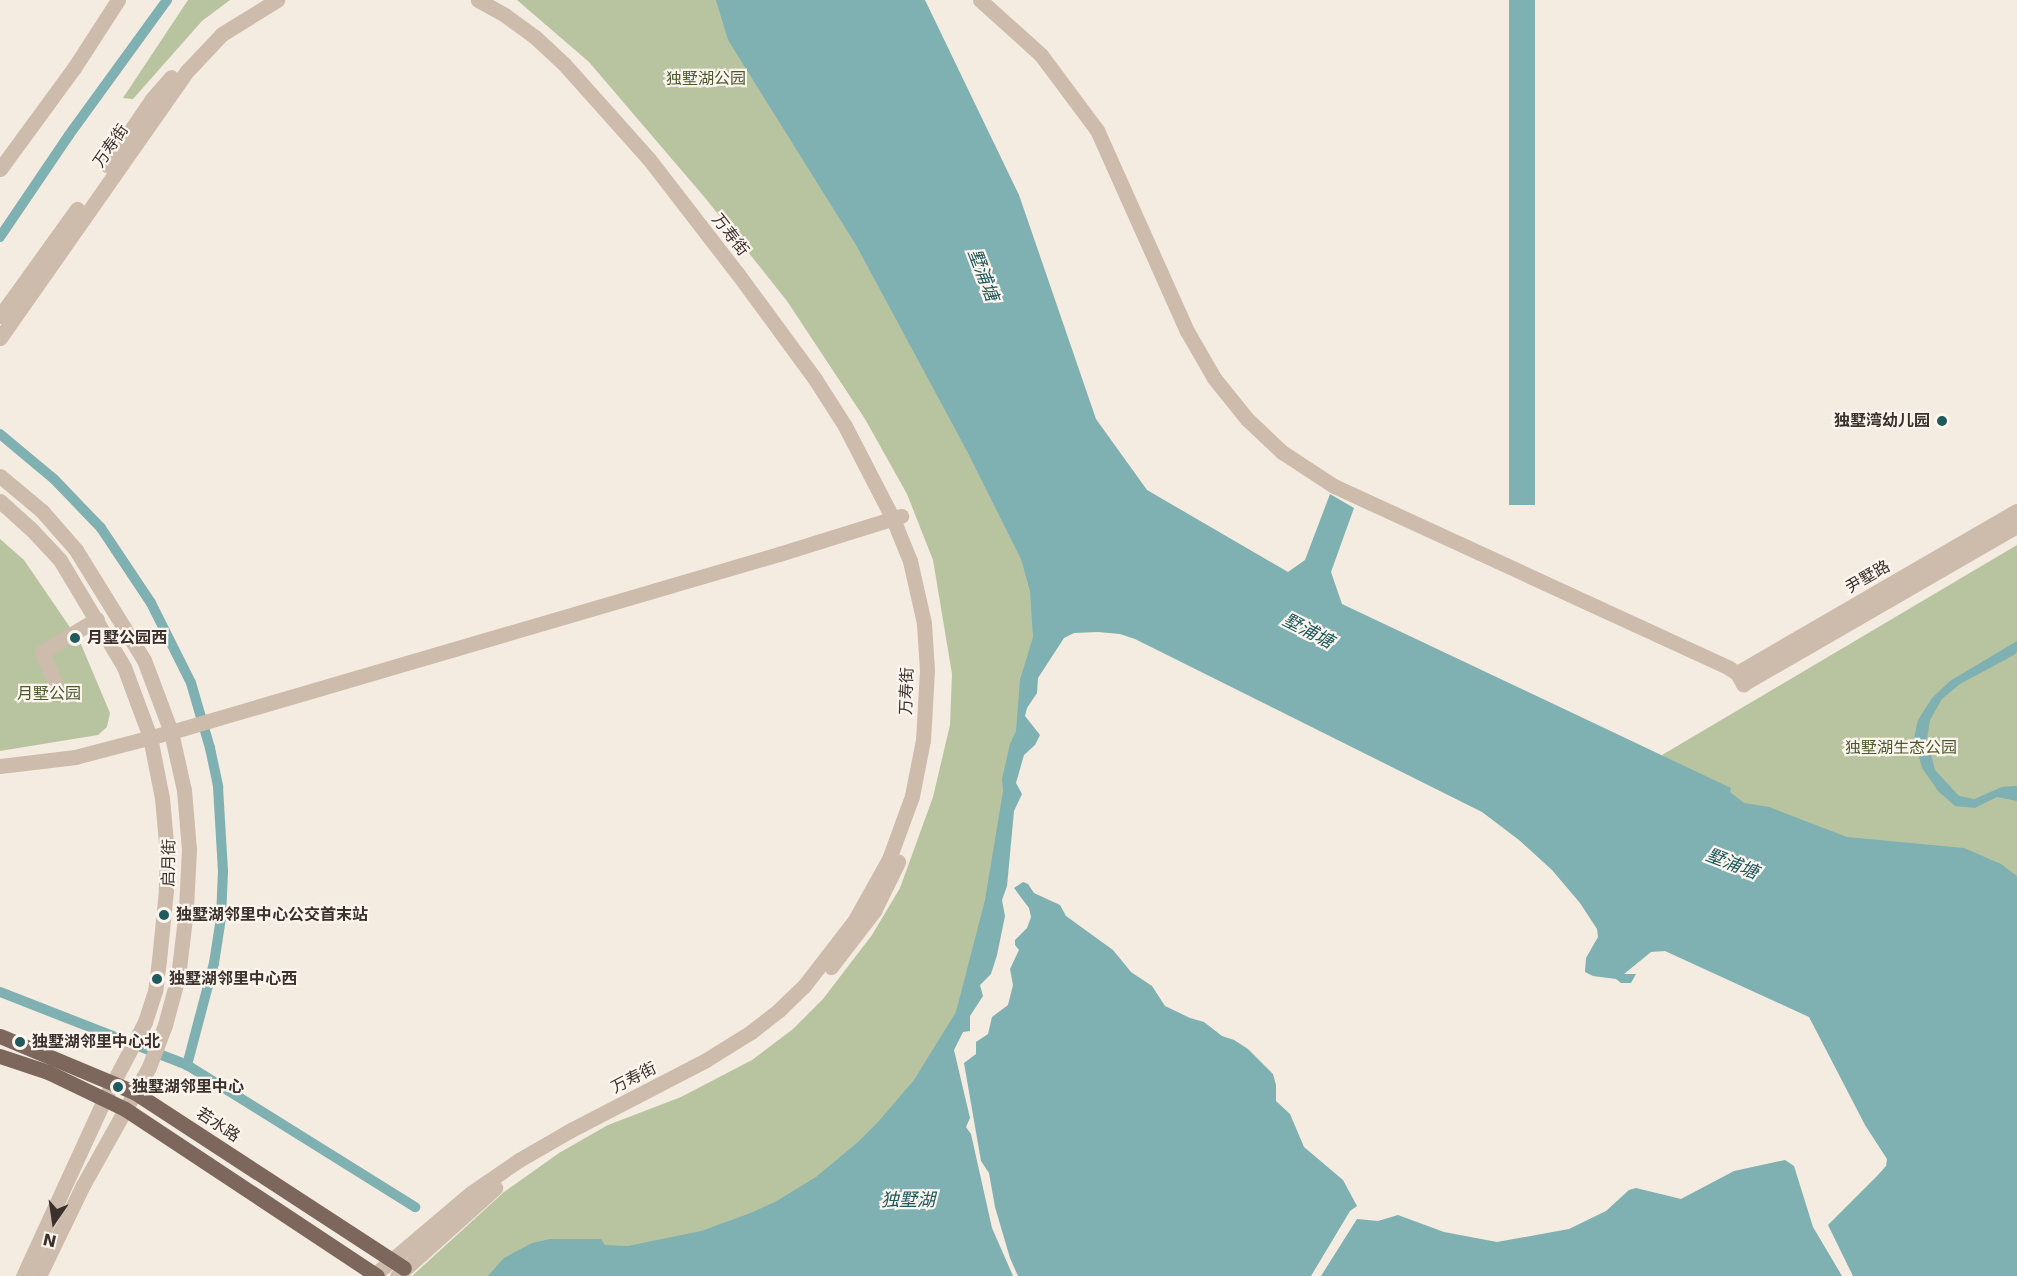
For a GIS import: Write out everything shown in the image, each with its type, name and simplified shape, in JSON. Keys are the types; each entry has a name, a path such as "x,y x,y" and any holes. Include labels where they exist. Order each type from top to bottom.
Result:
{"main road":[{"name":"若水路","path":"0,1036 114,1081 134,1092 390,1260 400,1272"},
{"path":"0,1056 48,1072 125,1109 374,1275"}],"street":[{"path":"0,169 75,68 118,0"},
{"name":"万寿街","path":"0,316 152,99 208,38 247,5 258,0"},
{"name":"万寿街","path":"0,338 188,70 222,34 276,0"},
{"name":"万寿街","path":"478,0 505,15 564,64 648,158 815,379 898,517"},
{"name":"万寿街","path":"374,1275 390,1260 424,1240 457,1214 471,1193 519,1160 571,1130 706,1060 751,1032 804,986 855,920 889,859 909,807 923,740 927,670 924,623 898,517 856,427 786,323 700,209 567,57 540,31 499,0"},
{"path":"980,0 1041,55 1097,130 1187,331 1214,378 1247,419 1282,452 1334,486 1740,678"},
{"name":"启月街","path":"0,476 42,512 76,550 144,660 171,732 184,790 189,849 186,909 178,977 161,1037 149,1067 83,1185 39,1276"},
{"name":"启月街","path":"0,501 60,560 124,667 150,737 162,798 167,854 166,890 155,991 142,1031 105,1098 23,1276"},
{"name":"尹墅路","path":"1740,678 2017,511"},
{"path":"0,766 75,757 171,732 222,715 779,554 898,517"},
{"name":"尹墅路","path":"1740,678 2017,526"},
{"path":"58,689 42,652 97,619"},
{"name":"万寿街","path":"400,1272 424,1240"}],"green space":[{"path":"188,0 230,0 202,21 133,99 123,98"},
{"name":"独墅湖公园","path":"517,0 753,0 1054,604 1025,686 989,896 957,1016 903,1102 818,1182 758,1216 695,1238 491,1276 412,1276 504,1192 559,1153 608,1125 681,1097 752,1060 793,1029 823,999 872,935 900,888 933,797 950,725 952,674 933,560 907,494 865,419 787,301 706,199 589,62"},
{"name":"月墅公园","path":"0,539 24,560 80,642 110,713 107,727 98,735 0,751"},
{"name":"独墅湖生态公园","path":"2017,545 2017,890 1824,848 1689,778 1662,755"}],"water":[{"path":"716,0 925,0 1019,195 1096,419 1147,490 1288,572 1305,560 1330,494 1354,508 1331,572 1342,604 1731,788 1730,792 1744,803 1769,807 1847,837 1964,848 2001,864 2017,876 2017,1276 1853,1276 1828,1225 1886,1166 1887,1159 1865,1125 1809,1017 1665,951 1651,952 1624,974 1636,974 1631,983 1621,983 1616,979 1593,976 1585,972 1586,958 1598,937 1597,929 1580,903 1552,870 1519,840 1482,812 1135,639 1120,634 1098,632 1074,633 1064,638 1038,678 1037,693 1027,708 1025,716 1040,735 1035,745 1024,755 1016,783 1022,794 1014,811 1007,886 1002,900 1005,916 997,955 991,974 980,985 983,996 970,1016 970,1031 963,1032 954,1050 970,1118 966,1127 971,1134 992,1228 1013,1276 488,1276 504,1258 532,1243 550,1239 601,1239 605,1245 628,1246 701,1231 775,1202 816,1177 858,1142 914,1080 956,1012 985,900 1003,791 1002,779 1010,744 1016,731 1020,680 1033,637 1030,591 1021,559 968,453 856,245 728,40"},
{"path":"1509,0 1535,0 1535,505 1509,505"},
{"path":"2017,641 2017,652 2014,655 1960,684 1942,699 1930,720 1927,739 1935,770 1959,796 1974,799 2002,787 2017,786 2017,801 1997,797 1975,808 1955,806 1938,791 1922,768 1914,738 1918,720 1932,698 1950,681"},
{"path":"1023,882 1028,884 1034,893 1060,905 1066,916 1113,950 1131,972 1152,986 1165,1006 1204,1022 1222,1036 1234,1040 1248,1049 1273,1074 1276,1101 1290,1114 1304,1147 1343,1180 1357,1206 1350,1211 1311,1276 1018,1276 1010,1258 995,1207 989,1173 981,1161 964,1063 976,1054 976,1042 988,1034 992,1017 1008,1005 1013,985 1010,969 1019,950 1015,945 1015,940 1027,928 1031,917 1029,908 1014,888"},
{"path":"1785,1160 1794,1166 1813,1227 1842,1276 1321,1276 1357,1219 1378,1221 1398,1215 1444,1232 1497,1242 1569,1229 1606,1211 1629,1190 1636,1188 1681,1199 1734,1171"}],"waterway":[{"path":"0,237 69,135 167,0"},
{"path":"0,434 54,479 101,528 151,603 191,683 210,748 218,787 223,871 221,918 214,963 187,1065"},
{"path":"0,992 187,1065 415,1207"}],"place":[{"name":"独墅湾幼儿园","path":"1942,421"},
{"name":"月墅公园西","path":"75,638"},
{"name":"独墅湖邻里中心公交首末站","path":"164,915"},
{"name":"独墅湖邻里中心西","path":"157,979"},
{"name":"独墅湖邻里中心北","path":"20,1042"},
{"name":"独墅湖邻里中心","path":"118,1087"}],"water label":[{"name":"墅浦塘","path":"983,275"},
{"name":"墅浦塘","path":"1308,631"},
{"name":"墅浦塘","path":"1732,864"},
{"name":"独墅湖","path":"908,1200"}]}
